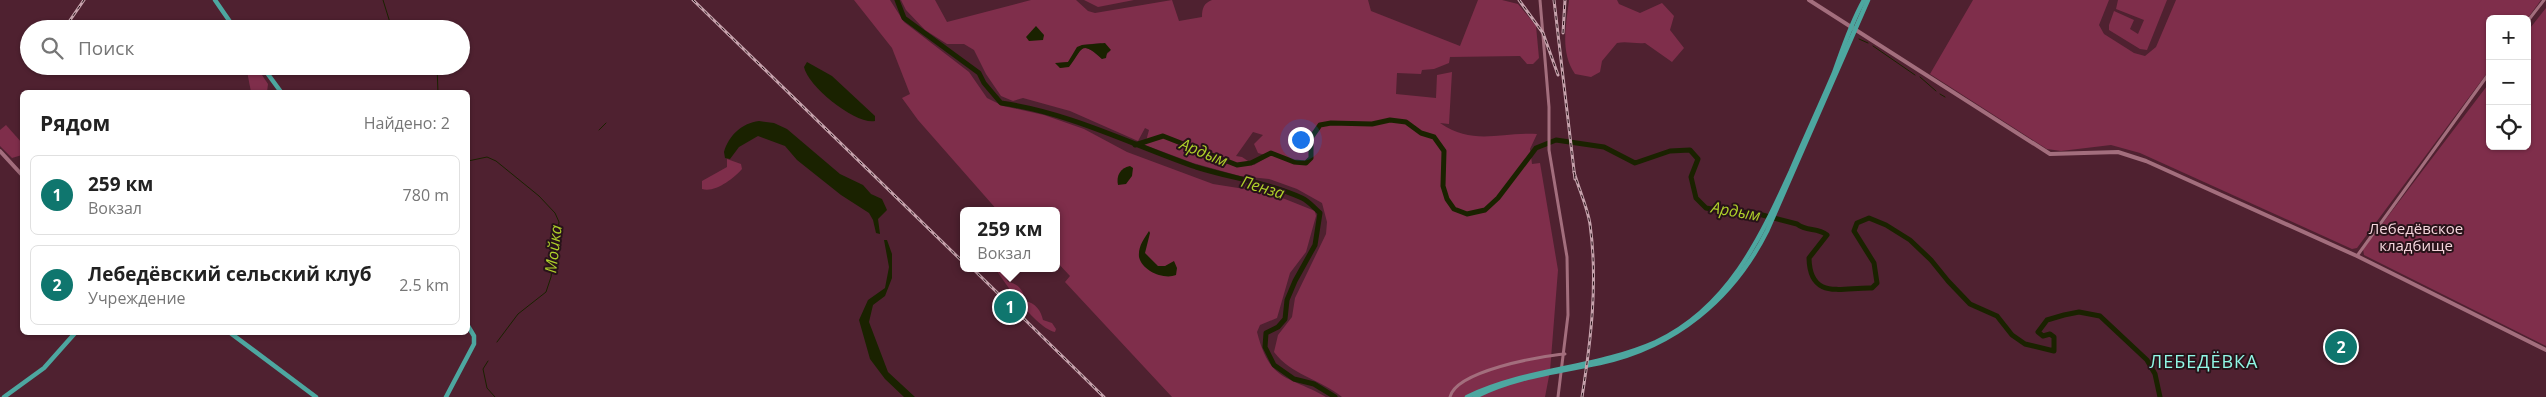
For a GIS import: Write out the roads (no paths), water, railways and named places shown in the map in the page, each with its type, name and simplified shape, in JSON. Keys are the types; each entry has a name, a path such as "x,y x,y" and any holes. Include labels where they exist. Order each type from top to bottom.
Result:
{"main road":[{"path":"215,0 229,20"},
{"path":"1809,0 2050,154 2107,152 2136,157 2357,256 2546,350"},
{"path":"1467,397 1510,380 1602,361 1657,341 1702,312 1731,283 1766,230 1835,73 1864,0"},
{"path":"1853,27 1868,0"},
{"path":"268,75 277,90"},
{"path":"0,151 20,173"},
{"path":"446,397 474,344 474,336 470,329"},
{"path":"4,397 23,386 44,368 73,335"},
{"path":"232,335 316,397"},
{"path":"1474,397 1545,372"}],"street":[{"path":"1540,0 1549,150 1567,257 1568,315 1565,354 1558,397"},
{"path":"2531,17 2544,0"},
{"path":"2357,256 2486,78"},
{"path":"1450,396 1455,386 1501,366 1539,357 1565,354"}],"waterway":[{"name":"Мойка","path":"383,0 389,20"},
{"name":"Пенза","path":"897,0 904,18 979,73 984,83 1001,103 1052,114 1100,130 1196,167 1276,188 1302,198 1309,203 1320,213 1315,245 1287,300 1285,319 1278,327 1266,333 1265,347 1274,365 1294,379 1314,384 1335,397"},
{"path":"1859,39 1868,43"},
{"path":"1873,46 1915,75"},
{"name":"Мойка","path":"437,75 438,90"},
{"path":"1920,77 1936,91"},
{"path":"1940,94 1945,97"},
{"name":"Ардым","path":"1135,145 1163,136 1237,165 1251,163 1271,153 1294,162 1306,163 1311,158 1311,138 1320,125 1331,123 1372,124 1390,120 1406,122 1421,133 1434,137 1444,151 1443,186 1447,199 1454,209 1467,214 1485,210 1498,198 1536,148 1556,140 1604,147 1635,163 1670,151 1690,150 1698,159 1691,177 1696,198 1706,208 1732,213 1751,212 1797,224 1827,235 1809,258 1811,272 1815,281 1821,286 1830,289 1872,288 1877,283 1874,263 1854,231 1857,223 1869,218 1886,225 1910,240 1931,260 1970,304 1997,316 2012,335 2025,344 2054,351 2054,337 2050,334 2043,336 2038,332 2047,320 2079,312 2100,316 2147,360 2155,374 2160,397"},
{"path":"599,130 606,123"},
{"name":"Мойка","path":"470,161 487,157 496,161 539,196 555,213 559,222 551,277 546,292 518,314 497,342"},
{"name":"Мойка","path":"488,361 483,369 487,388 495,397"}],"railway":[{"path":"70,20 84,0"},
{"path":"693,0 960,259"},
{"path":"1519,0 1543,33 1558,75"},
{"path":"1554,0 1575,179"},
{"path":"1563,33 1565,0"},
{"path":"1574,172 1589,217 1593,267 1591,333 1582,397"},
{"path":"976,272 1104,397"}],"place":[{"name":"259 км","path":"1010,307"},
{"name":"Лебедёвский сельский клуб","path":"2341,347"}],"district":[{"name":"ЛЕБЕДЁВКА","path":"2204,361"}],"park label":[{"name":"Лебедёвское кладбище","path":"2416,236"}]}
